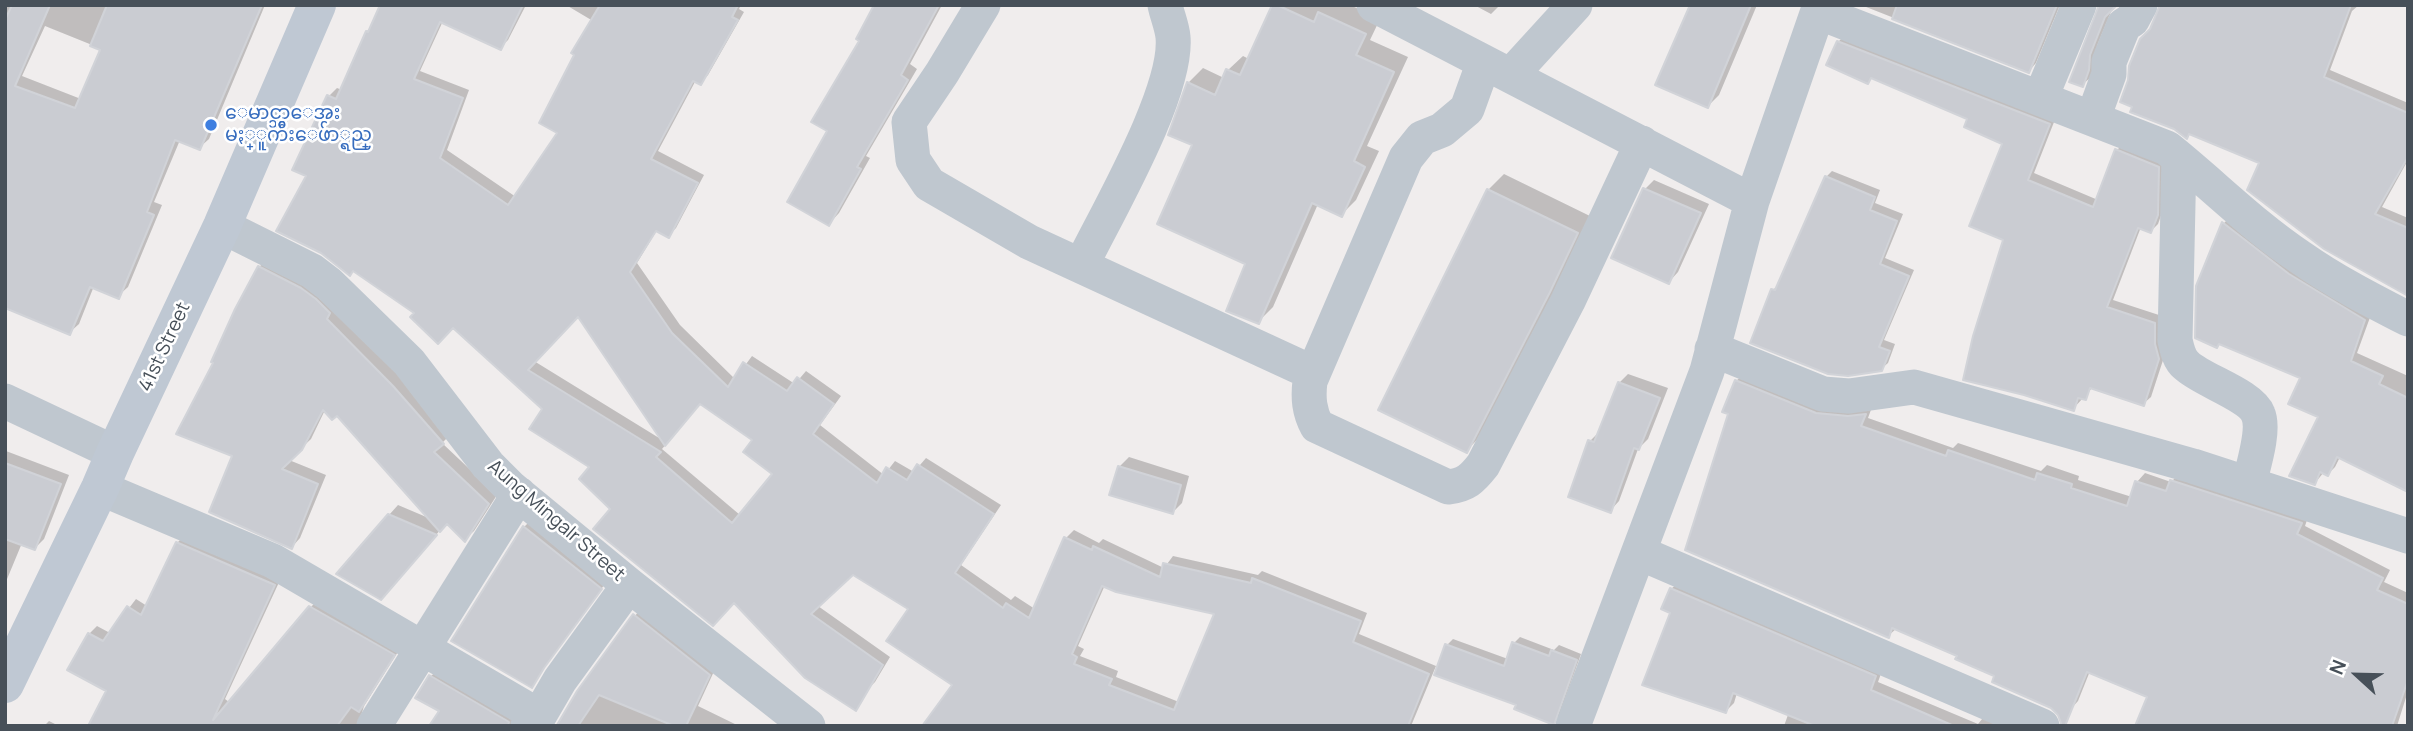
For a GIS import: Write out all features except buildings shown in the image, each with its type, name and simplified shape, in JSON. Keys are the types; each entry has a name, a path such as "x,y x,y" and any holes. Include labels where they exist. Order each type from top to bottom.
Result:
{"main road":[{"name":"41st Street","path":"5,684 222,226 317,5"}],"street":[{"path":"983,5 909,122 913,160 929,184 1029,242 1313,373"},
{"path":"1081,266 1143,140 1168,80 1173,37 1165,5"},
{"path":"1374,5 1752,201"},
{"path":"1575,5 1497,69 1467,109 1442,130 1422,138 1406,158 1313,373 1308,399 1311,415 1317,426 1448,487 1471,480 1483,465 1568,301 1642,143"},
{"path":"2041,97 2079,5"},
{"path":"2093,118 2109,74 2109,62 2124,25 2132,20 2140,5"},
{"path":"1573,726 1707,371 1752,201 1819,8 2167,148 2298,256 2357,293 2408,319"},
{"path":"2179,158 2175,340 2179,355 2186,365 2250,404 2258,414 2259,435 2249,484"},
{"name":"Aung Mingalr Street","path":"222,226 312,271 329,284 409,362 488,465 519,494 629,585 808,726"},
{"path":"1713,349 1823,394 1849,396 1914,387 2249,484 2408,536"},
{"path":"5,401 114,453"},
{"path":"100,488 273,561 422,647 534,721 629,585"},
{"path":"374,726 519,494"},
{"path":"1640,553 2042,726"}],"place":[{"name":"ေမာင္သာေအး မႏ္ူက်ီးေဖ်ာ္ရည္","path":"211,125"}]}
